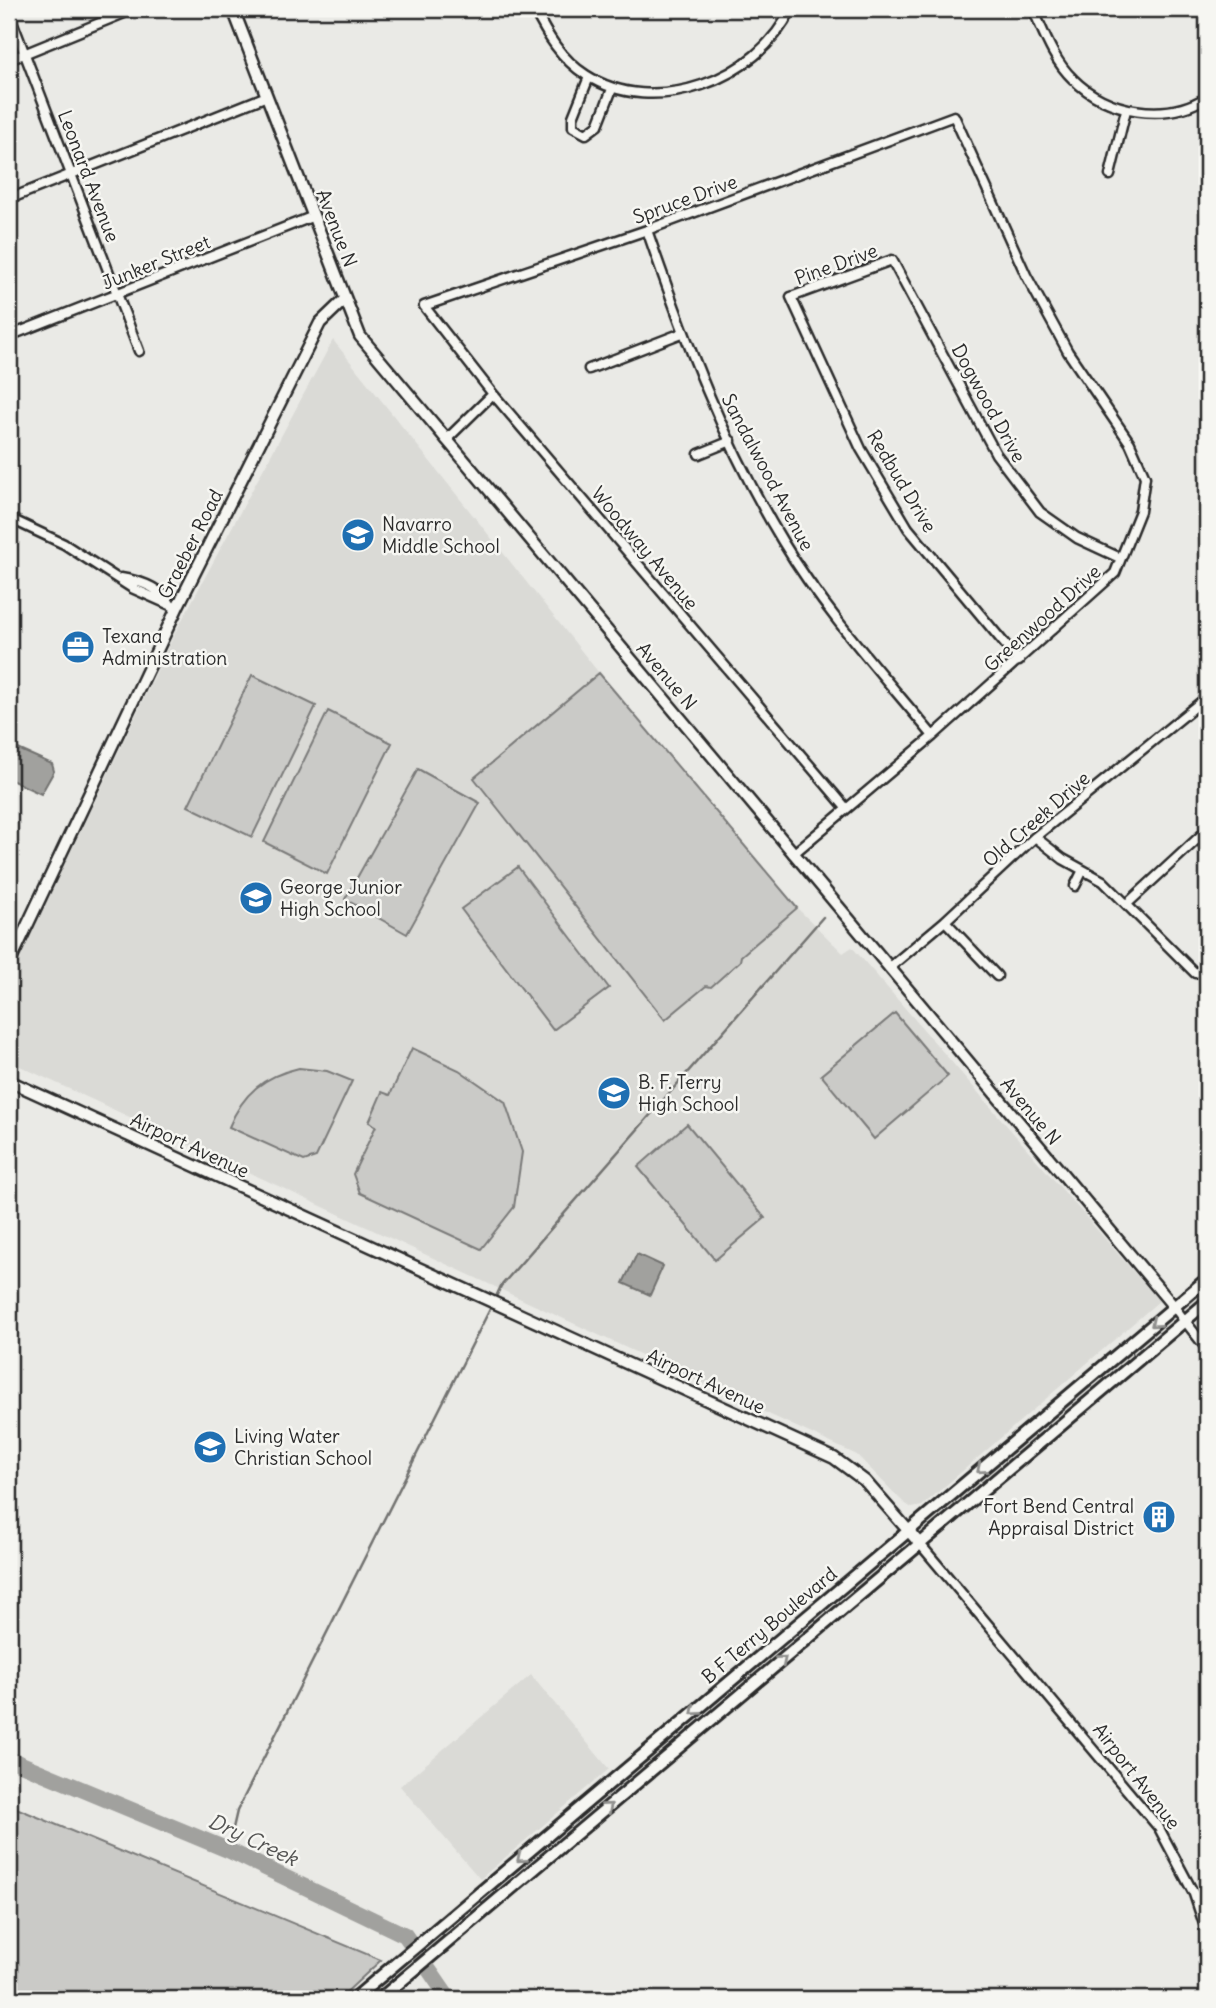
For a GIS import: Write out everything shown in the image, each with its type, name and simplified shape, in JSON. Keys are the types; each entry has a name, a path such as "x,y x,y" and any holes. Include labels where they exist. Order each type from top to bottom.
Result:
{"main road":[{"name":"B F Terry Boulevard","path":"354,1999 1207,1279"},
{"name":"B F Terry Boulevard","path":"380,1999 1207,1302"}],"street":[{"path":"9,60 134,9"},
{"name":"Avenue N","path":"233,9 360,336 1174,1307"},
{"path":"534,9 560,53 589,77 612,89 658,94 720,78 760,52 773,38 791,9"},
{"path":"1032,9 1054,55 1071,78 1089,93 1126,110 1176,110 1207,97"},
{"name":"Leonard Avenue","path":"9,13 139,351"},
{"path":"589,77 573,117 573,127 580,133 586,134 597,125 612,89"},
{"path":"9,199 267,96"},
{"path":"1110,174 1126,110"},
{"name":"Spruce Drive","path":"424,306 647,230 954,116"},
{"name":"Greenwood Drive","path":"793,854 1019,661 1115,573 1140,511 1145,477 1130,443 1068,352 1026,275 954,116"},
{"name":"Junker Street","path":"9,336 314,216"},
{"name":"Sandalwood Avenue","path":"647,230 682,333 731,441 783,541 835,618 933,736"},
{"name":"Dogwood Drive","path":"892,260 1003,464 1041,512 1077,538 1120,558"},
{"name":"Pine Drive","path":"791,297 892,260"},
{"name":"Redbud Drive","path":"791,297 861,449 908,528 1019,661"},
{"name":"Graeber Road","path":"9,964 174,607 320,323 344,300"},
{"name":"Woodway Avenue","path":"424,306 493,394 846,808"},
{"path":"589,369 682,333"},
{"path":"446,440 493,394"},
{"path":"699,453 731,441"},
{"path":"10,521 64,544 121,578 136,580 164,594 174,607"},
{"name":"Old Creek Drive","path":"888,968 945,921 1035,837 1207,697"},
{"path":"1128,902 1207,831"},
{"path":"1035,837 1063,859 1103,881 1128,902 1195,973 1207,969"},
{"path":"1075,886 1083,870"},
{"path":"945,921 997,976"},
{"name":"Airport Avenue","path":"9,1081 834,1458 865,1480 1159,1828 1194,1894 1207,1933"},
{"path":"1174,1307 1207,1349"}],"shaded area":[{"path":"333,340 599,673 797,908 843,953 852,947 1159,1301 922,1506 912,1508 903,1502 857,1455 9,1061 9,981 176,631"},
{"path":"599,673 797,908 741,956 740,961 711,987 706,986 665,1020 474,778"},
{"path":"252,675 316,706 252,837 188,806"},
{"path":"328,711 392,743 327,874 264,842"},
{"path":"9,745 52,764 54,771 41,794 9,779"},
{"path":"418,769 480,803 407,934 345,899"},
{"path":"518,867 609,988 553,1030 461,909"},
{"path":"895,1013 948,1076 874,1139 821,1075"},
{"path":"412,1048 459,1070 505,1102 522,1152 514,1207 481,1249 360,1193 353,1174 376,1126 369,1122 382,1092 390,1095"},
{"path":"299,1068 327,1071 352,1081 316,1157 304,1161 229,1127 241,1105 256,1088 275,1076"},
{"path":"687,1124 765,1218 715,1260 638,1167"},
{"path":"637,1254 663,1266 650,1295 623,1283"},
{"path":"531,1675 609,1769 480,1879 400,1786"},
{"path":"9,1805 381,1960 339,1999 9,1999"}],"waterway":[{"path":"495,1299 501,1286 823,917"},
{"path":"228,1850 237,1811 492,1305"},
{"name":"Dry Creek","path":"9,1759 228,1850 405,1935 449,1999"}],"place":[{"name":"Navarro Middle School","path":"358,535"},
{"name":"Texana Administration","path":"78,647"},
{"name":"George Junior High School","path":"256,898"},
{"name":"B. F. Terry High School","path":"614,1093"},
{"name":"Living Water Christian School","path":"210,1447"},
{"name":"Fort Bend Central Appraisal District","path":"1159,1517"}]}
